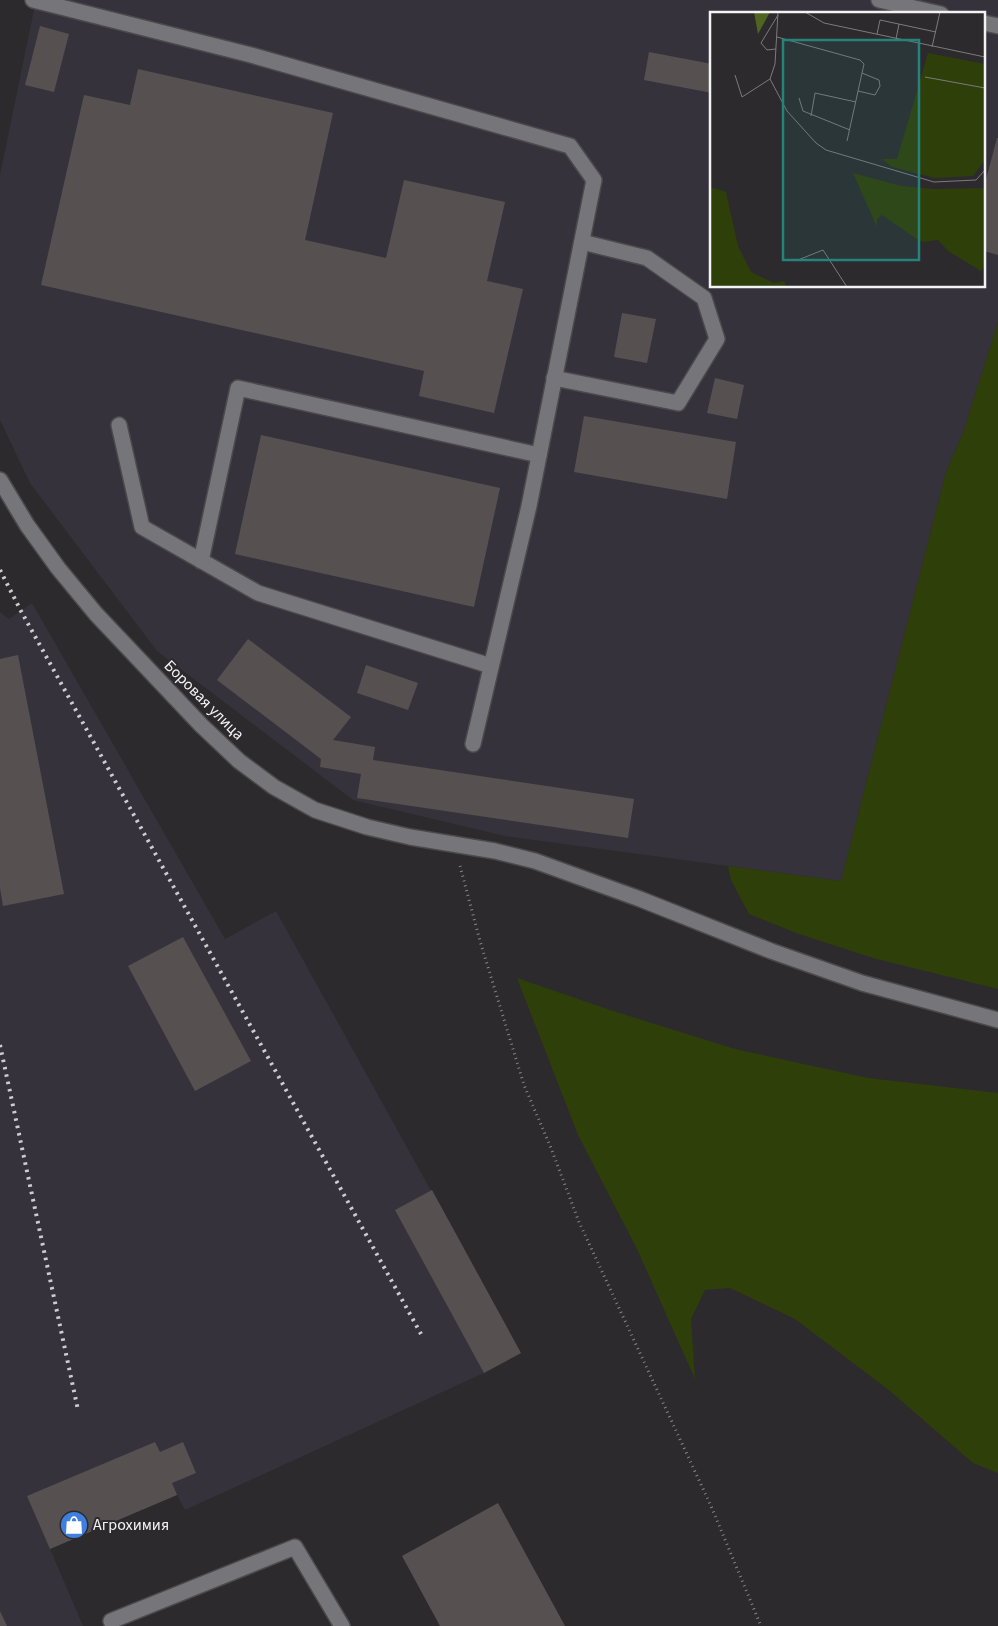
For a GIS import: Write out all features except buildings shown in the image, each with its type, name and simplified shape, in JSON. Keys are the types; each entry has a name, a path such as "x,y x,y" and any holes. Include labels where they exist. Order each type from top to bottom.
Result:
{"street":[{"path":"33,0 251,55 570,146 594,180 529,506 473,744"},
{"path":"878,0 932,12"},
{"path":"554,378 678,403 717,339 704,298 647,258 582,242"},
{"path":"202,561 238,388 539,456"},
{"path":"119,425 142,527 258,593 491,666"},
{"name":"Боровая улица","path":"0,480 27,525 58,568 96,614 201,725 239,761 274,787 315,810 367,827 410,837 495,851 534,861 640,899 771,951 862,984 998,1020"},
{"path":"111,1621 295,1547 342,1626"}],"path":[{"path":"454,844 480,942 524,1085 551,1148 579,1222 711,1506 761,1626"}],"shaded area":[{"path":"36,0 998,0 998,322 963,433 946,472 841,881 505,836 353,800 157,651 30,483 0,420 0,175"},
{"path":"32,603 225,939 276,911 521,1353 484,1373 185,1510 177,1495 50,1549 83,1626 0,1626 0,612 9,619"}],"green space":[{"path":"998,322 998,989 873,958 799,934 749,914 731,880 728,866 841,881 946,472 963,433"},
{"path":"517,978 610,1010 735,1049 868,1078 998,1093 998,1473 973,1463 890,1391 795,1319 730,1288 705,1290 691,1319 695,1379 637,1249 578,1135"}],"railway":[{"path":"0,570 421,1334"},
{"path":"0,1045 78,1410"}],"place":[{"name":"Агрохимия","path":"74,1525"}]}
